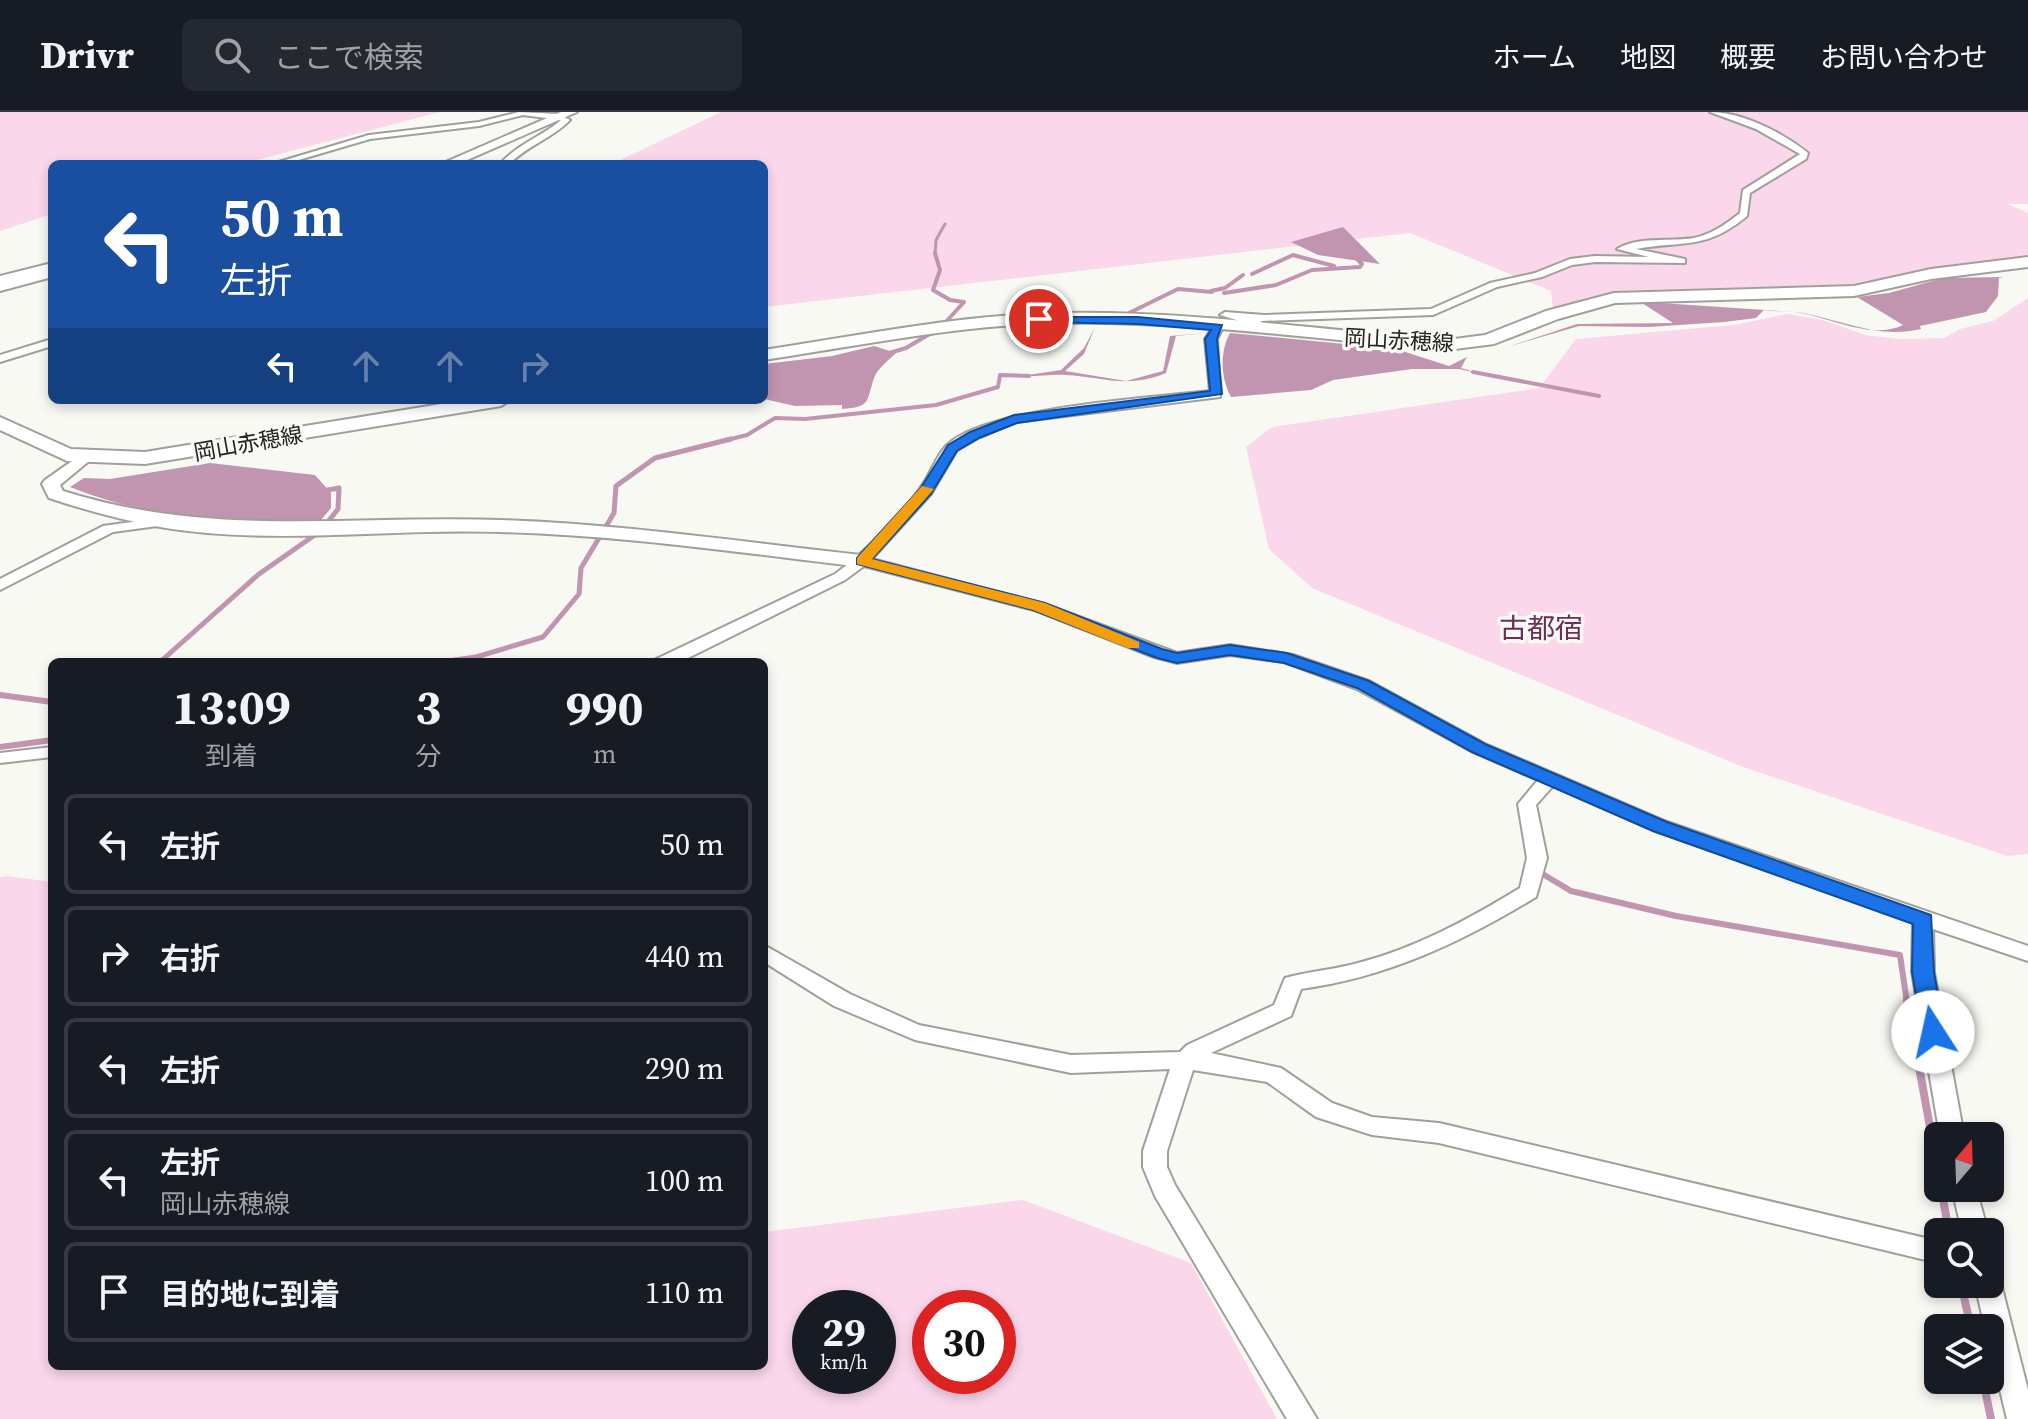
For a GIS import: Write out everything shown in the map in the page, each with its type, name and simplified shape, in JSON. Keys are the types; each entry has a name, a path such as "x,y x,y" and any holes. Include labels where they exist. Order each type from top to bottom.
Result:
{"main road":[{"path":"456,160 558,115"},
{"name":"岡山赤穂線","path":"768,354 897,333 1012,320 1097,319 1426,346 1468,343 1488,340 1552,315 1614,298 1854,291 1951,271 2028,262"},
{"path":"0,286 48,270"},
{"name":"岡山赤穂線","path":"0,423 54,451 85,457 179,455 478,404"}],"street":[{"path":"1331,337 1322,331 1236,320 1225,315 1264,318 1433,312 1494,285 1538,275 1570,262 1595,259 1682,261 1622,249 1704,241 1717,236 1744,214 1746,192 1803,157 1804,153 1759,127 1714,112"},
{"path":"290,160 369,137 525,114 558,115 566,120 551,133 524,145 508,160"},
{"path":"0,279 48,270"},
{"path":"674,658 840,577 862,561 926,491 952,448 974,435 1014,419 1216,394 1211,339 1218,327"},
{"path":"0,359 48,343"},
{"path":"85,457 51,484 55,494 85,506 167,521 253,527 496,525 602,533 862,561 1039,607 1177,658 1230,650 1287,658 1363,685 1479,748 1660,826 2028,954"},
{"path":"0,585 108,529 121,525 154,526 167,521"},
{"path":"0,758 48,752"},
{"path":"1303,1419 1164,1189 1155,1167 1155,1151 1184,1062 1195,1051 1283,1010 1293,983 1344,977 1392,964 1475,926 1529,892 1537,858 1527,804 1551,777"},
{"path":"1923,920 1923,972 1950,1122"},
{"path":"768,954 842,1000 915,1032 1071,1064 1124,1059 1210,1062 1273,1074 1324,1110 1372,1126 1439,1133 1924,1249"},
{"path":"1991,1298 2021,1419"}],"shaded area":[{"path":"0,112 440,112 257,160 48,160 48,215 0,231"},
{"path":"721,112 2028,112 2028,204 2008,204 2028,213 2028,256 1925,270 1858,285 1636,291 1553,310 1551,291 1410,233 768,307 768,160 620,160"},
{"path":"1343,227 1380,264 1318,255 1291,242"},
{"path":"2028,271 1999,278 1998,296 1986,312 1905,332 1873,330 1903,325 1857,297 1889,293 1943,278 2003,277"},
{"path":"2028,298 2028,854 2007,856 1743,767 1312,588 1269,549 1246,447 1272,427 1539,388 1576,339 1734,325 1787,314 1823,320 1865,335 1897,339 1944,338 1960,329 1993,321"},
{"path":"1646,302 1794,312 1764,310 1756,318 1724,322 1649,327 1579,326 1507,347 1577,324 1673,323 1642,303"},
{"path":"1794,312 1818,316 1873,330 1849,326"},
{"path":"1095,327 1084,354 1065,371 1126,381 1065,375 1021,376 1061,370 1084,348"},
{"path":"1206,333 1176,336 1166,373 1126,381 1163,371 1170,336"},
{"path":"1230,333 1396,349 1449,366 1467,357 1461,368 1482,374 1459,369 1412,369 1333,380 1311,390 1231,397 1223,363"},
{"path":"874,346 896,353 880,368 866,402 858,407 795,406 768,400 768,364 832,356"},
{"path":"210,463 315,475 331,493 331,508 321,520 194,517 131,506 70,487 84,478 110,479"},
{"path":"0,877 48,881 48,1370 768,1370 768,1232 1023,1200 1191,1263 1277,1419 0,1419"}],"waterway":[{"path":"418,130 442,127"},
{"path":"285,160 348,142"},
{"path":"935,253 936,240 945,224"},
{"path":"935,253 940,270 933,290 950,300 964,302 944,324"},
{"path":"1252,274 1293,255 1334,266"},
{"path":"1224,293 1276,285 1312,270 1360,267 1362,264 1357,259"},
{"path":"1211,291 1225,288 1243,275"},
{"path":"1129,313 1178,289 1212,292"},
{"path":"886,354 906,348 933,332"},
{"path":"1473,372 1599,396"},
{"path":"469,658 543,637 579,594 581,568 614,513 616,486 655,458 747,435 775,418 805,419 936,405 998,387 1000,375 1029,376"},
{"path":"322,491 339,488 338,509 327,523"},
{"path":"164,658 259,574 322,530"},
{"path":"0,695 48,701"},
{"path":"0,747 48,741"},
{"path":"1541,873 1571,891 1676,916 1900,955 1907,1003"},
{"path":"1907,1001 1929,1122"},
{"path":"1944,1202 1946,1218"},
{"path":"1964,1298 1968,1314"},
{"path":"1986,1394 1991,1419"}],"slow traffic":[{"path":"927,489 862,561 1039,607 1133,645"}],"district":[{"name":"古都宿","path":"1541,628"}],"route":[{"path":"1039,319 1138,320 1218,327 1211,339 1216,394 1014,419 974,435 952,448 938,466 926,491 862,561 1039,607 1111,637 1177,658 1230,650 1287,658 1363,685 1479,748 1660,826 1758,858 1923,920 1923,972 1933,1032"}]}
